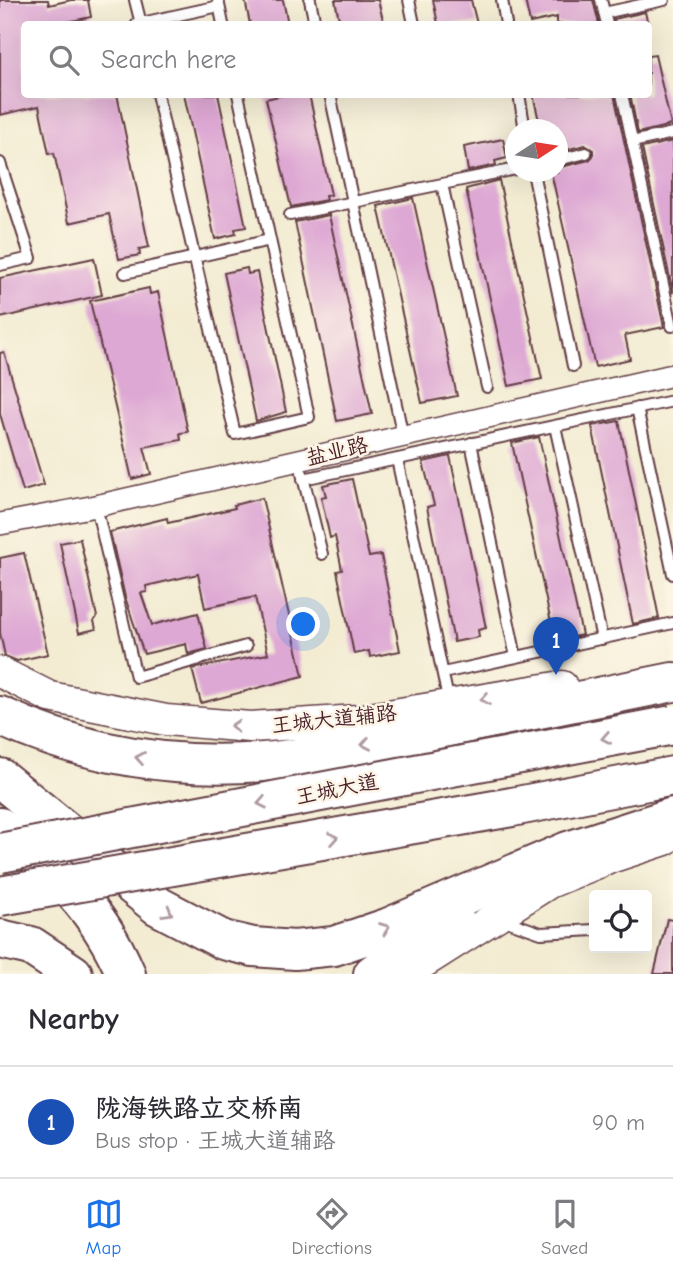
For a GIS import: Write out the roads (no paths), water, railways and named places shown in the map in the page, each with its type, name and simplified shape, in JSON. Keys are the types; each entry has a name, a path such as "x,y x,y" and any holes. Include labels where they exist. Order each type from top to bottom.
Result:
{"highway":[{"path":"0,716 36,732 97,751 159,761 263,762 336,750 673,682"},
{"name":"王城大道","path":"0,853 673,725"},
{"path":"0,896 512,807 673,776"},
{"path":"0,778 158,906 223,940 253,947 295,950 334,946 387,928 568,851 673,817"},
{"path":"0,827 41,859 84,901 113,943 126,974"},
{"path":"373,974 455,917 568,851"},
{"path":"0,939 31,946 73,974"}],"main road":[{"name":"王城大道辅路","path":"0,672 50,697 166,720 250,727 358,720 673,667"},
{"path":"406,974 550,883 610,858 673,837"}],"street":[{"name":"盐业路","path":"0,524 301,469 402,436 673,375"}],"lane":[{"path":"135,0 138,21"},
{"path":"310,0 314,21"},
{"path":"409,0 413,21"},
{"path":"502,0 506,21"},
{"path":"601,0 606,19 664,0"},
{"path":"150,21 218,3 222,21"},
{"path":"158,98 235,434 309,417 239,98"},
{"path":"331,98 402,436"},
{"path":"520,98 523,119"},
{"path":"623,98 672,326"},
{"path":"632,142 673,133"},
{"path":"568,158 586,153"},
{"path":"0,163 31,258 0,265"},
{"path":"290,215 505,171"},
{"path":"535,182 573,366"},
{"path":"442,184 487,387"},
{"path":"125,273 270,240"},
{"path":"322,554 301,469 397,459 673,401"},
{"path":"637,408 673,574"},
{"path":"555,426 602,639"},
{"path":"471,443 516,657"},
{"path":"397,459 450,705"},
{"path":"96,506 136,677 246,646"},
{"path":"443,673 673,623"},
{"path":"494,917 541,933 589,930"}],"place":[{"name":"陇海铁路立交桥南","path":"556,675"}]}
